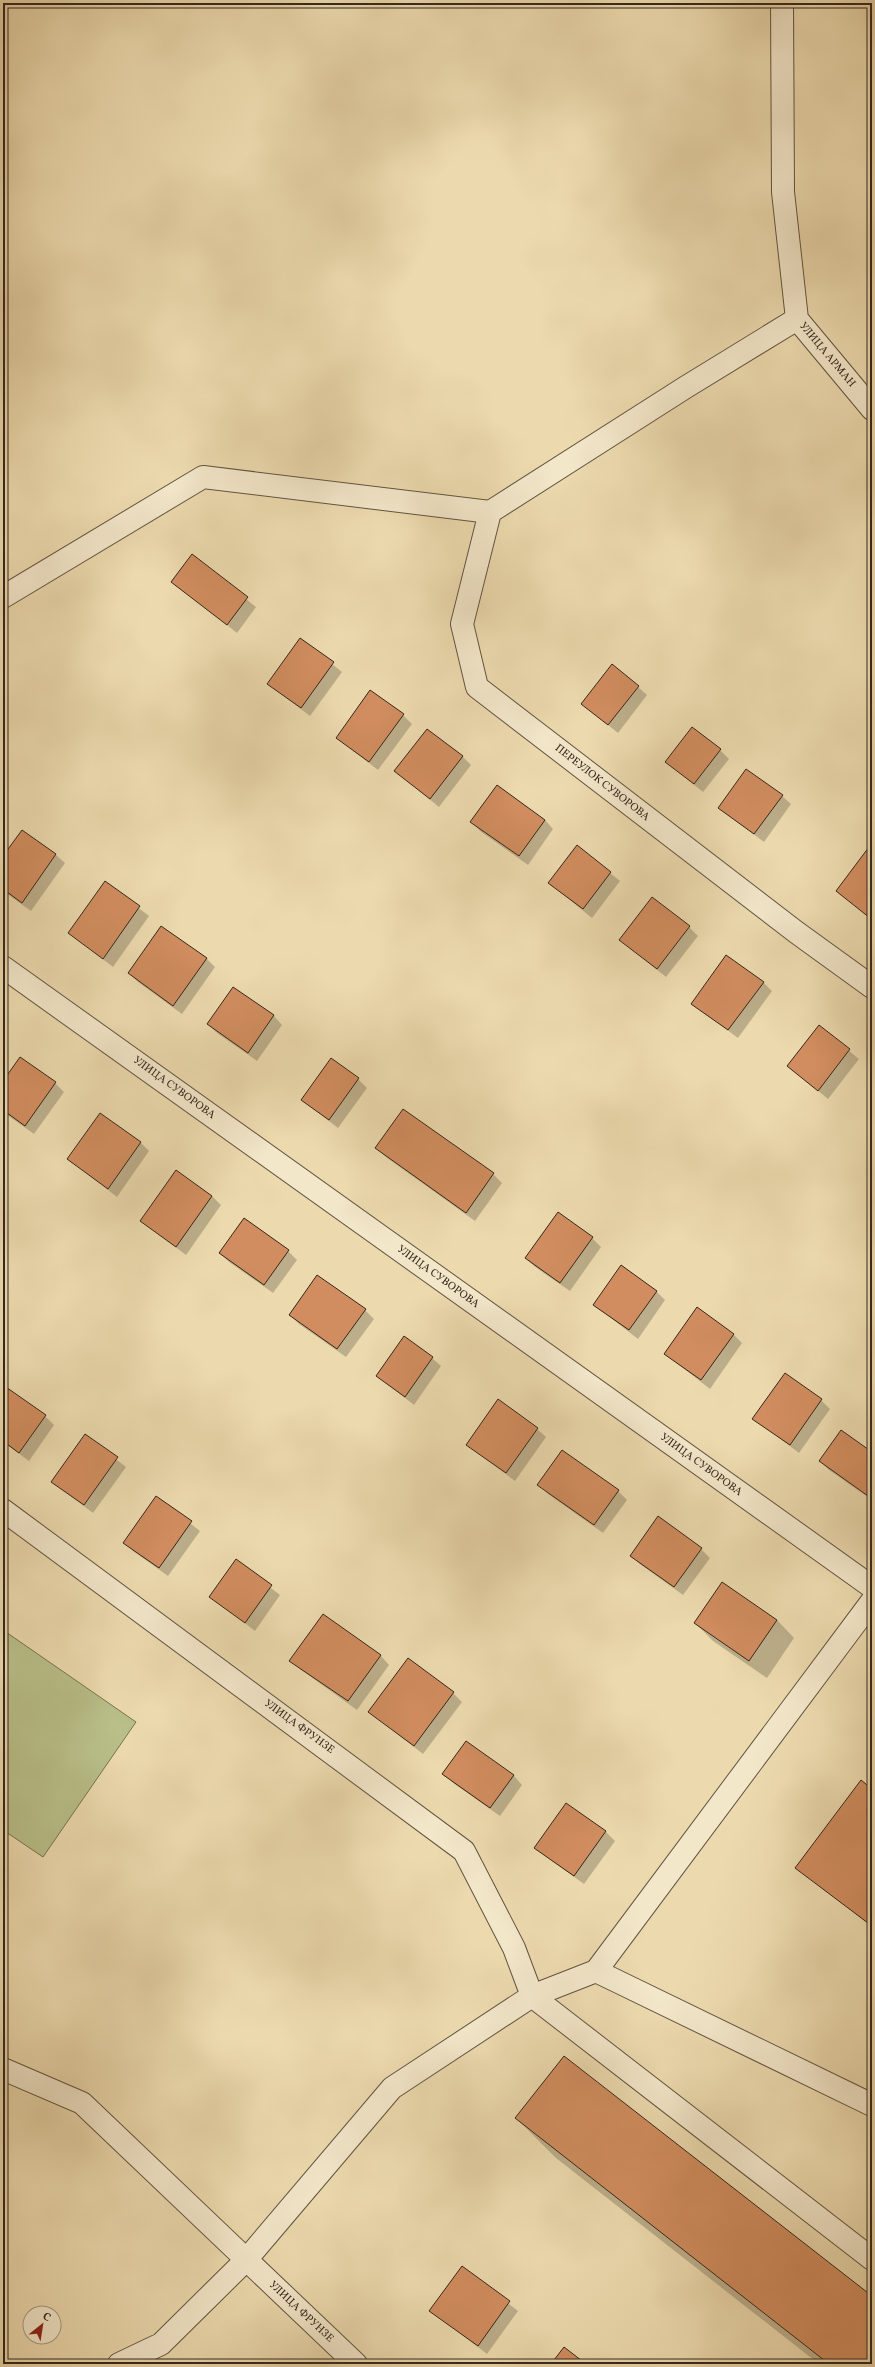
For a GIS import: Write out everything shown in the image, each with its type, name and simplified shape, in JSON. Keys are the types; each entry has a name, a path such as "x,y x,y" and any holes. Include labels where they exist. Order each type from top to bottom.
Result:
{"street":[{"path":"3,597 203,476 490,512 686,387 797,320 783,192 782,3"},
{"name":"УЛИЦА АРМАН","path":"797,320 872,409"},
{"name":"ПЕРЕУЛОК СУВОРОВА","path":"490,512 462,624 477,687 796,932 872,987"},
{"name":"УЛИЦА СУВОРОВА","path":"3,967 872,1587"},
{"name":"УЛИЦА ФРУНЗЕ","path":"3,1510 464,1851 514,1948 532,1996"},
{"path":"119,2364 161,2344 246,2260 392,2088 532,1996 596,1971 872,1601"},
{"path":"596,1971 872,2105"},
{"path":"532,1996 872,2259"},
{"name":"УЛИЦА ФРУНЗЕ","path":"3,2069 82,2103 356,2364"}],"green space":[{"path":"3,1630 136,1722 43,1857 3,1830"}],"building":[{"path":"192,554 248,597 227,625 171,582"},
{"path":"300,638 334,662 301,708 267,684"},
{"path":"612,664 639,686 608,725 581,704"},
{"path":"370,690 404,714 369,762 336,738"},
{"path":"692,727 721,749 694,784 665,762"},
{"path":"427,729 463,756 430,799 394,771"},
{"path":"746,769 783,795 754,834 718,808"},
{"path":"497,785 545,820 519,856 470,822"},
{"path":"22,830 56,854 22,903 3,889 3,856"},
{"path":"872,843 872,915 870,918 836,891"},
{"path":"577,845 611,872 583,909 548,883"},
{"path":"105,881 140,906 103,959 68,933"},
{"path":"652,897 690,926 657,969 619,940"},
{"path":"161,926 207,958 173,1006 128,973"},
{"path":"726,955 764,982 728,1030 691,1004"},
{"path":"233,987 274,1015 248,1053 207,1024"},
{"path":"819,1025 850,1049 818,1091 787,1066"},
{"path":"20,1057 56,1082 25,1126 3,1110 3,1081"},
{"path":"331,1058 359,1078 329,1120 301,1100"},
{"path":"403,1109 494,1173 466,1213 375,1148"},
{"path":"100,1113 141,1142 108,1189 67,1159"},
{"path":"176,1170 212,1196 176,1247 140,1221"},
{"path":"558,1212 593,1237 560,1283 525,1258"},
{"path":"244,1218 289,1250 264,1285 219,1253"},
{"path":"621,1265 657,1291 629,1330 593,1305"},
{"path":"317,1275 366,1309 337,1349 289,1315"},
{"path":"697,1307 734,1334 701,1380 664,1354"},
{"path":"404,1336 433,1357 405,1397 376,1376"},
{"path":"785,1373 822,1399 790,1445 752,1419"},
{"path":"3,1385 46,1415 19,1453 3,1441"},
{"path":"498,1399 538,1428 506,1473 466,1445"},
{"path":"841,1430 872,1452 872,1490 868,1496 819,1461"},
{"path":"85,1434 118,1457 84,1505 51,1482"},
{"path":"562,1450 619,1490 594,1525 537,1485"},
{"path":"156,1496 192,1521 159,1568 123,1543"},
{"path":"658,1516 702,1548 674,1587 630,1556"},
{"path":"236,1559 272,1585 245,1623 209,1597"},
{"path":"722,1582 777,1620 749,1661 694,1623"},
{"path":"323,1614 381,1655 348,1701 289,1661"},
{"path":"408,1658 454,1692 414,1746 368,1712"},
{"path":"466,1741 514,1775 490,1808 442,1774"},
{"path":"861,1780 872,1789 872,1926 795,1868"},
{"path":"566,1803 606,1831 574,1876 534,1848"},
{"path":"564,2056 872,2296 872,2364 829,2364 515,2118"},
{"path":"462,2266 510,2301 478,2346 429,2311"},
{"path":"564,2347 586,2364 551,2364"}]}
